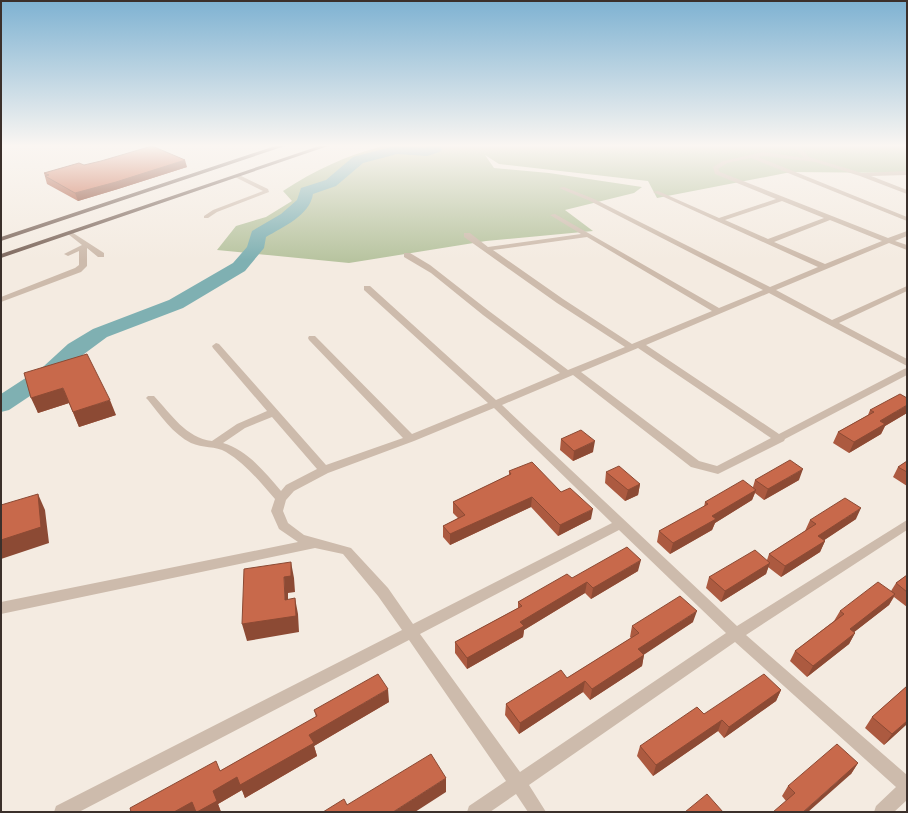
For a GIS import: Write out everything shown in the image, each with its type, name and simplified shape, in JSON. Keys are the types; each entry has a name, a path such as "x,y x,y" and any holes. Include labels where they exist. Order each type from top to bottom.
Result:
{"main road":[{"path":"1,239 167,184"},
{"path":"1,256 214,184"}],"street":[{"path":"206,217 215,211 266,192 266,190 253,184"},
{"path":"744,184 907,248"},
{"path":"820,184 907,219"},
{"path":"886,184 907,192"},
{"path":"562,188 592,200 770,290 907,363"},
{"path":"656,192 824,267"},
{"path":"718,220 781,199"},
{"path":"553,215 718,311"},
{"path":"767,242 830,218"},
{"path":"70,233 85,246 101,255"},
{"path":"538,812 383,592 347,551 336,546 315,543 300,538 283,526 277,511 280,498 290,488 324,470 410,439 907,233"},
{"path":"467,235 486,249 780,439"},
{"path":"486,249 589,235"},
{"path":"68,254 85,246"},
{"path":"1,300 78,270 83,266 85,246"},
{"path":"407,255 416,258 436,272 458,292 642,424 695,464 703,467 718,470 780,439 907,371"},
{"path":"367,288 495,404 736,634 907,788 882,812"},
{"path":"832,323 907,288"},
{"path":"312,338 410,439"},
{"path":"216,346 324,470"},
{"path":"151,398 184,434 202,443 215,444 228,448 245,461 280,498"},
{"path":"215,444 240,426 275,412"},
{"path":"62,812 620,524"},
{"path":"475,812 736,634 907,524"},
{"path":"1,608 315,543"}],"green space":[{"path":"294,184 622,184 642,187 634,193 565,210 593,231 486,241 349,263 217,250 236,226 266,217 292,201 283,191"},
{"path":"650,184 729,184 657,198"}],"building":[{"path":"59,184 109,184 75,193"},
{"path":"87,354 110,400 73,412 63,388 31,398 24,373"},
{"path":"900,394 907,398 907,405 880,421 885,424 854,442 838,432 874,412 870,410"},
{"path":"581,430 595,441 574,451 561,439"},
{"path":"790,460 803,469 768,489 755,480"},
{"path":"907,461 907,472 898,467"},
{"path":"532,462 561,492 570,488 593,509 560,525 532,497 450,534 443,526 465,515 453,502 511,474 509,471"},
{"path":"619,466 640,484 628,490 606,472"},
{"path":"743,480 756,490 712,516 716,519 673,543 659,531 708,504 705,502"},
{"path":"38,494 41,527 1,540 1,505"},
{"path":"845,498 861,508 818,536 825,541 785,566 769,554 816,524 810,520"},
{"path":"627,547 641,560 593,588 587,582 520,622 524,626 467,658 455,642 522,606 518,602 567,574 572,578"},
{"path":"755,550 770,563 725,591 709,577"},
{"path":"291,562 291,576 284,577 285,600 295,598 296,616 242,624 244,569"},
{"path":"907,575 907,592 896,583"},
{"path":"878,582 895,594 850,629 855,633 813,666 795,651 844,614 840,611"},
{"path":"680,596 697,611 638,649 644,655 592,689 585,681 520,723 506,704 561,670 567,678 639,633 632,626"},
{"path":"378,674 388,689 309,735 314,743 240,785 237,777 213,791 217,801 197,812 192,802 174,812 131,812 130,808 216,761 220,771 317,716 314,710"},
{"path":"764,674 781,690 729,727 722,720 656,765 640,746 697,707 704,714"},
{"path":"907,686 907,721 892,734 872,717"},
{"path":"837,744 858,763 803,812 773,812 795,793 788,786"},
{"path":"431,754 446,778 393,812 323,812 344,799 347,805"},
{"path":"707,794 723,812 685,812"}],"waterway":[{"path":"1,405 52,371 76,349 100,333 176,304 239,267 255,248 258,235 287,217 304,202 306,191 328,184"}]}
